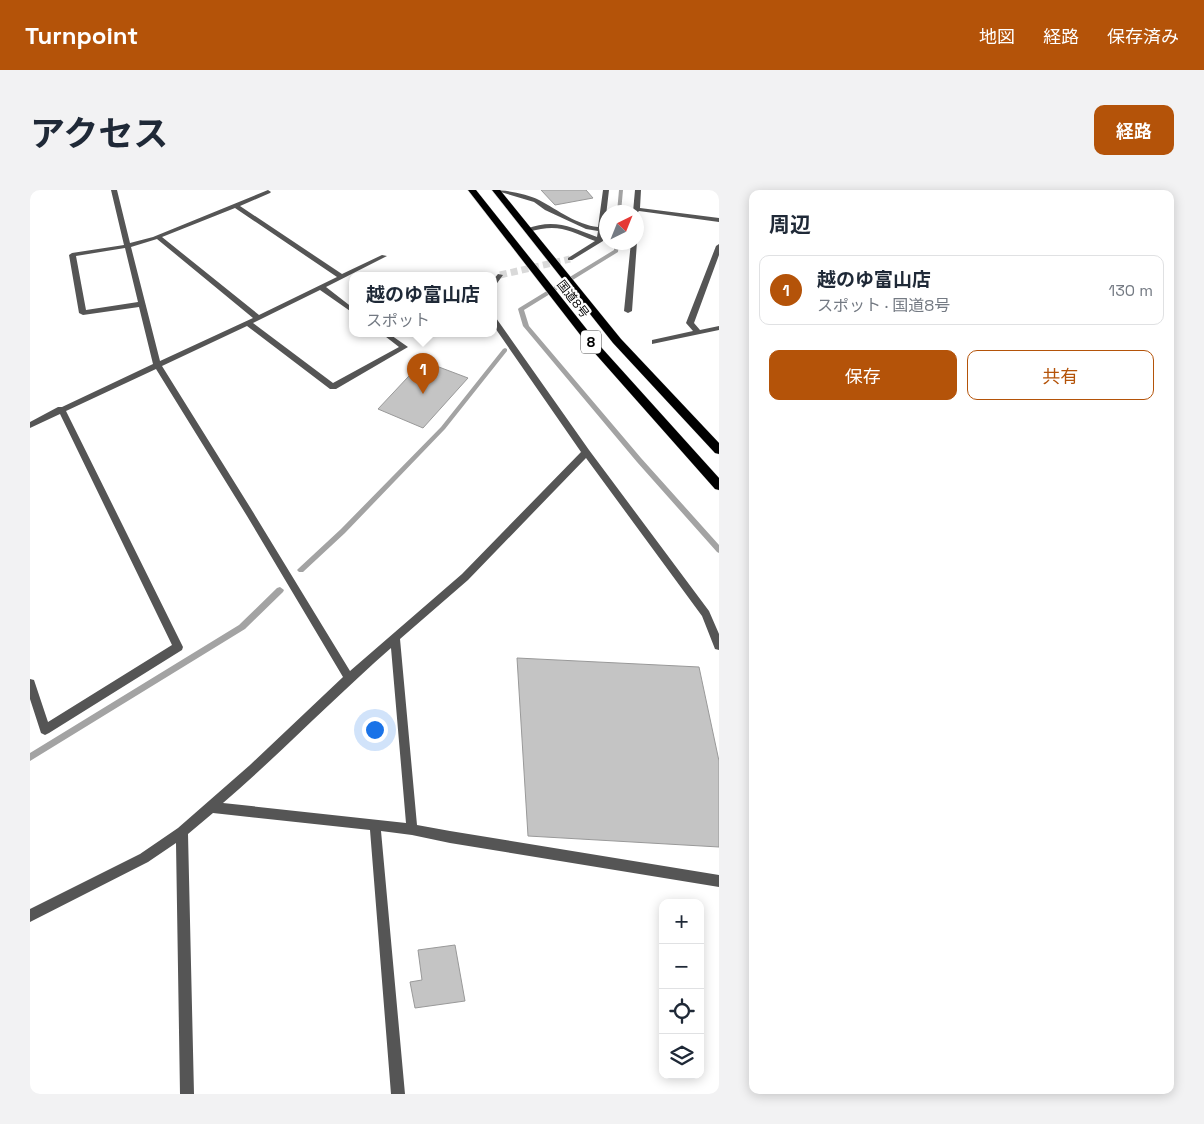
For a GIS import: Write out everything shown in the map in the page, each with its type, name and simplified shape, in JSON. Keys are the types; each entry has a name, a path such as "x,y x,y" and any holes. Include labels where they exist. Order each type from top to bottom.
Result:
{"highway":[{"name":"国道8号","path":"472,190 596,348 719,486"},
{"name":"国道8号","path":"497,190 617,341 719,450"}],"street":[{"path":"114,190 157,365 349,678"},
{"path":"497,190 536,201 547,209 588,228 599,229"},
{"path":"604,205 606,190"},
{"path":"637,205 638,190"},
{"path":"142,304 83,313 72,255 128,246 158,237 268,192"},
{"path":"235,205 342,277"},
{"path":"644,212 719,220"},
{"path":"528,230 540,224 553,224 599,241"},
{"path":"158,237 258,318"},
{"path":"570,259 599,242"},
{"path":"698,332 690,323 719,246"},
{"path":"628,311 633,250"},
{"path":"352,272 384,256"},
{"path":"30,425 349,274"},
{"path":"497,279 500,275"},
{"path":"321,288 349,308"},
{"path":"248,323 333,388 404,347 390,337"},
{"path":"497,326 586,452 706,614 719,646"},
{"path":"655,342 719,328"},
{"path":"30,683 45,730 178,647 62,409"},
{"path":"30,916 144,858 182,832 254,769 349,678 465,577 586,452"},
{"path":"395,638 412,829"},
{"path":"210,807 412,829 450,837 719,881"},
{"path":"375,826 398,1094"},
{"path":"182,832 187,1094"}],"building":[{"path":"541,190 586,190 593,198 555,205"},
{"path":"423,361 468,378 423,428 378,409"},
{"path":"517,658 699,667 719,761 719,847 528,836"},
{"path":"455,945 465,1001 415,1008 410,982 422,980 418,950"}],"waterway":[{"path":"620,205 621,190"},
{"path":"616,250 521,309 526,326 639,460 719,550"},
{"path":"301,570 343,531 443,428 505,350"},
{"path":"30,757 242,627 280,590"}],"tunnel":[{"path":"500,275 570,259"}],"place":[{"name":"越のゆ富山店","path":"423,394"}]}
